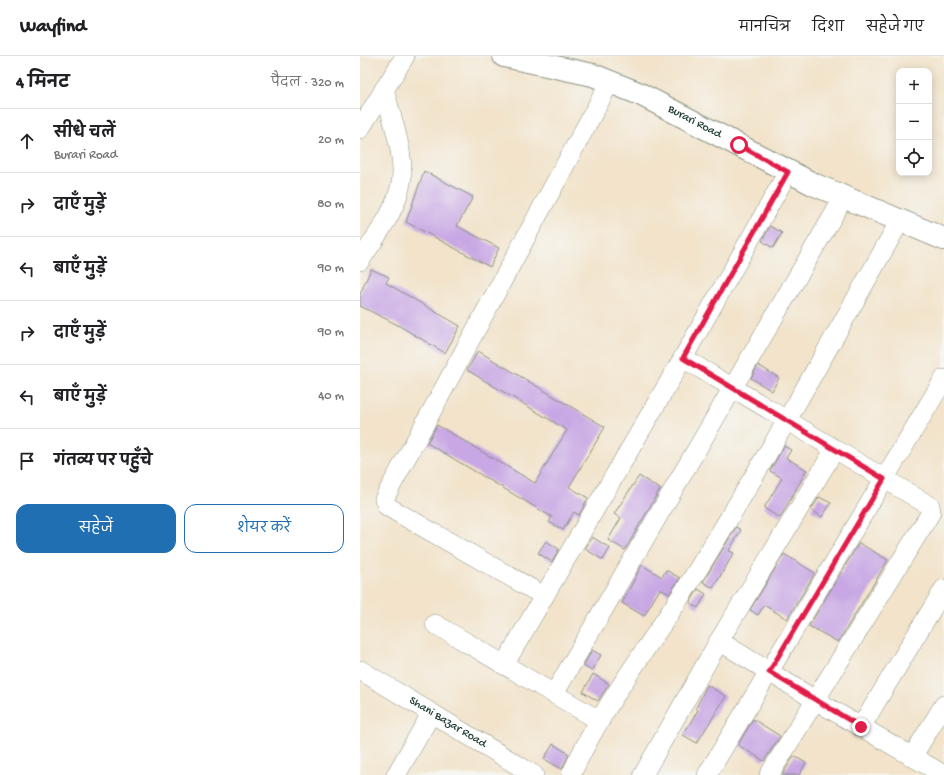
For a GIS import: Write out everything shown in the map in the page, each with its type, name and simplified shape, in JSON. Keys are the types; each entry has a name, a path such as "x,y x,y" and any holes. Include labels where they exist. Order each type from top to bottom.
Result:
{"main road":[{"name":"Burari Road","path":"504,56 593,75 640,94 687,117 788,172 944,239"}],"street":[{"path":"360,129 405,56"},
{"path":"544,596 395,511 387,506 384,499 610,82"},
{"path":"360,261 388,217 397,198 401,182 400,156 384,89"},
{"path":"504,665 683,358 788,172"},
{"path":"554,694 844,197"},
{"path":"571,775 600,721 695,574 787,420 900,221"},
{"path":"683,358 930,506 931,512 816,701 769,775"},
{"path":"707,775 944,378"},
{"path":"643,775 719,641 835,449"},
{"path":"861,727 944,589"},
{"path":"434,624 600,721"},
{"path":"719,641 816,701 944,775"},
{"name":"Shani Bazar Road","path":"360,670 534,775"},
{"path":"912,757 944,705"},
{"path":"396,775 431,714"}],"building":[{"path":"424,171 473,197 457,226 499,248 490,267 406,222"},
{"path":"770,226 782,233 773,248 762,241"},
{"path":"371,269 389,277 386,283 460,326 445,353 396,324 360,306 360,294"},
{"path":"478,351 605,427 569,487 588,498 579,515 574,512 563,530 549,522 552,517 427,443 437,425 535,483 567,430 467,370"},
{"path":"758,365 779,378 772,391 751,378"},
{"path":"784,446 791,450 786,458 807,470 780,518 764,508 782,478 770,471"},
{"path":"639,476 660,489 625,550 608,540 621,518 614,514"},
{"path":"819,497 831,503 822,517 811,510"},
{"path":"736,527 741,530 729,551 734,553 713,588 703,582"},
{"path":"592,537 610,548 603,560 585,549"},
{"path":"546,541 559,549 552,562 538,553"},
{"path":"859,543 888,560 838,642 809,626"},
{"path":"784,554 815,573 787,619 764,605 758,615 750,610"},
{"path":"642,565 662,577 666,570 680,578 669,594 660,589 644,616 622,603"},
{"path":"698,589 706,594 698,608 690,603"},
{"path":"592,650 601,655 592,671 583,666"},
{"path":"593,674 609,684 598,701 583,692"},
{"path":"707,685 726,696 697,743 683,735 698,710 696,708"},
{"path":"753,719 780,736 764,761 738,745"},
{"path":"553,744 569,754 562,769 544,759"},
{"path":"794,756 806,763 799,775 782,775"}],"route":[{"path":"739,145 788,172 683,358 884,479 769,672 861,727"}]}
